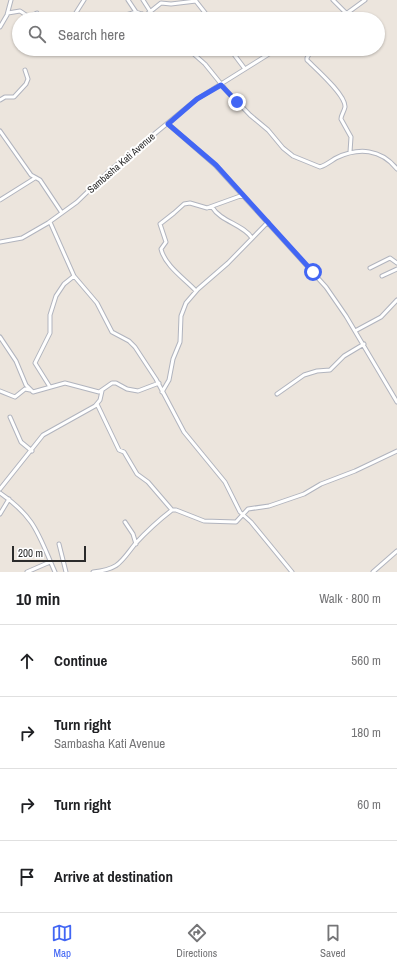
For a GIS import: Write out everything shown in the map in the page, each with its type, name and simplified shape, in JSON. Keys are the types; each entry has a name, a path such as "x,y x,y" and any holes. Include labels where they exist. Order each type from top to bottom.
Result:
{"street":[{"path":"0,27 8,13 11,0"},
{"path":"76,12 84,0"},
{"path":"128,0 136,12"},
{"path":"143,0 150,11 161,2 171,4 195,1 204,12"},
{"path":"333,0 345,12"},
{"path":"347,12 365,0"},
{"path":"8,13 12,12"},
{"path":"196,56 210,69 221,85 250,115 268,130 283,148 293,156 320,167 350,152 364,151 376,153 388,158 397,169"},
{"path":"235,56 245,69"},
{"name":"Sambasha Kati Avenue","path":"0,242 22,238 50,222 82,197 108,172 197,99 266,56"},
{"path":"308,56 307,60 328,81 344,103 345,107 341,119 351,137 350,152"},
{"path":"0,100 5,97 14,97 26,84 28,79 25,70"},
{"path":"168,124 216,165 326,288 356,331 397,402"},
{"path":"0,131 31,174 40,180 62,213"},
{"path":"0,200 35,178"},
{"path":"196,291 174,269 162,252 161,249 166,242 159,225 184,204 204,208 212,207 243,195"},
{"path":"212,207 227,220 246,231 252,238"},
{"path":"50,222 74,276 97,303 112,332 134,345 159,383 162,392 186,434 226,482 237,509 251,522 292,572"},
{"path":"162,392 169,380 173,359 180,342 183,309 196,291 228,263 268,222"},
{"path":"396,256 396,262"},
{"path":"370,268 390,258 396,262"},
{"path":"382,276 397,269"},
{"path":"50,387 35,362 50,333 50,315 56,296 64,284 74,276"},
{"path":"356,331 381,317 397,300"},
{"path":"0,337 16,361 30,390"},
{"path":"277,394 304,375 330,370 344,356 364,344"},
{"path":"0,391 15,397 25,389 36,392 65,383 97,392 102,391"},
{"path":"0,489 16,467 32,451 43,434 97,404 102,391 112,383 116,383 127,390 138,391 159,383"},
{"path":"97,404 119,450 124,452 137,474 148,482 172,510 176,510 199,520 212,522 236,522 248,509 269,506 304,494 321,484 355,471 397,452"},
{"path":"10,417 21,442 32,451"},
{"path":"0,493 22,509 36,528 55,572"},
{"path":"0,514 9,499"},
{"path":"93,572 109,569 119,564 125,559 136,544 172,510"},
{"path":"125,522 136,544"},
{"path":"58,544 66,572"},
{"path":"373,572 397,551"},
{"path":"27,572 50,562"}],"route":[{"path":"237,102 221,85 197,99 168,124 216,165 313,272"}]}
